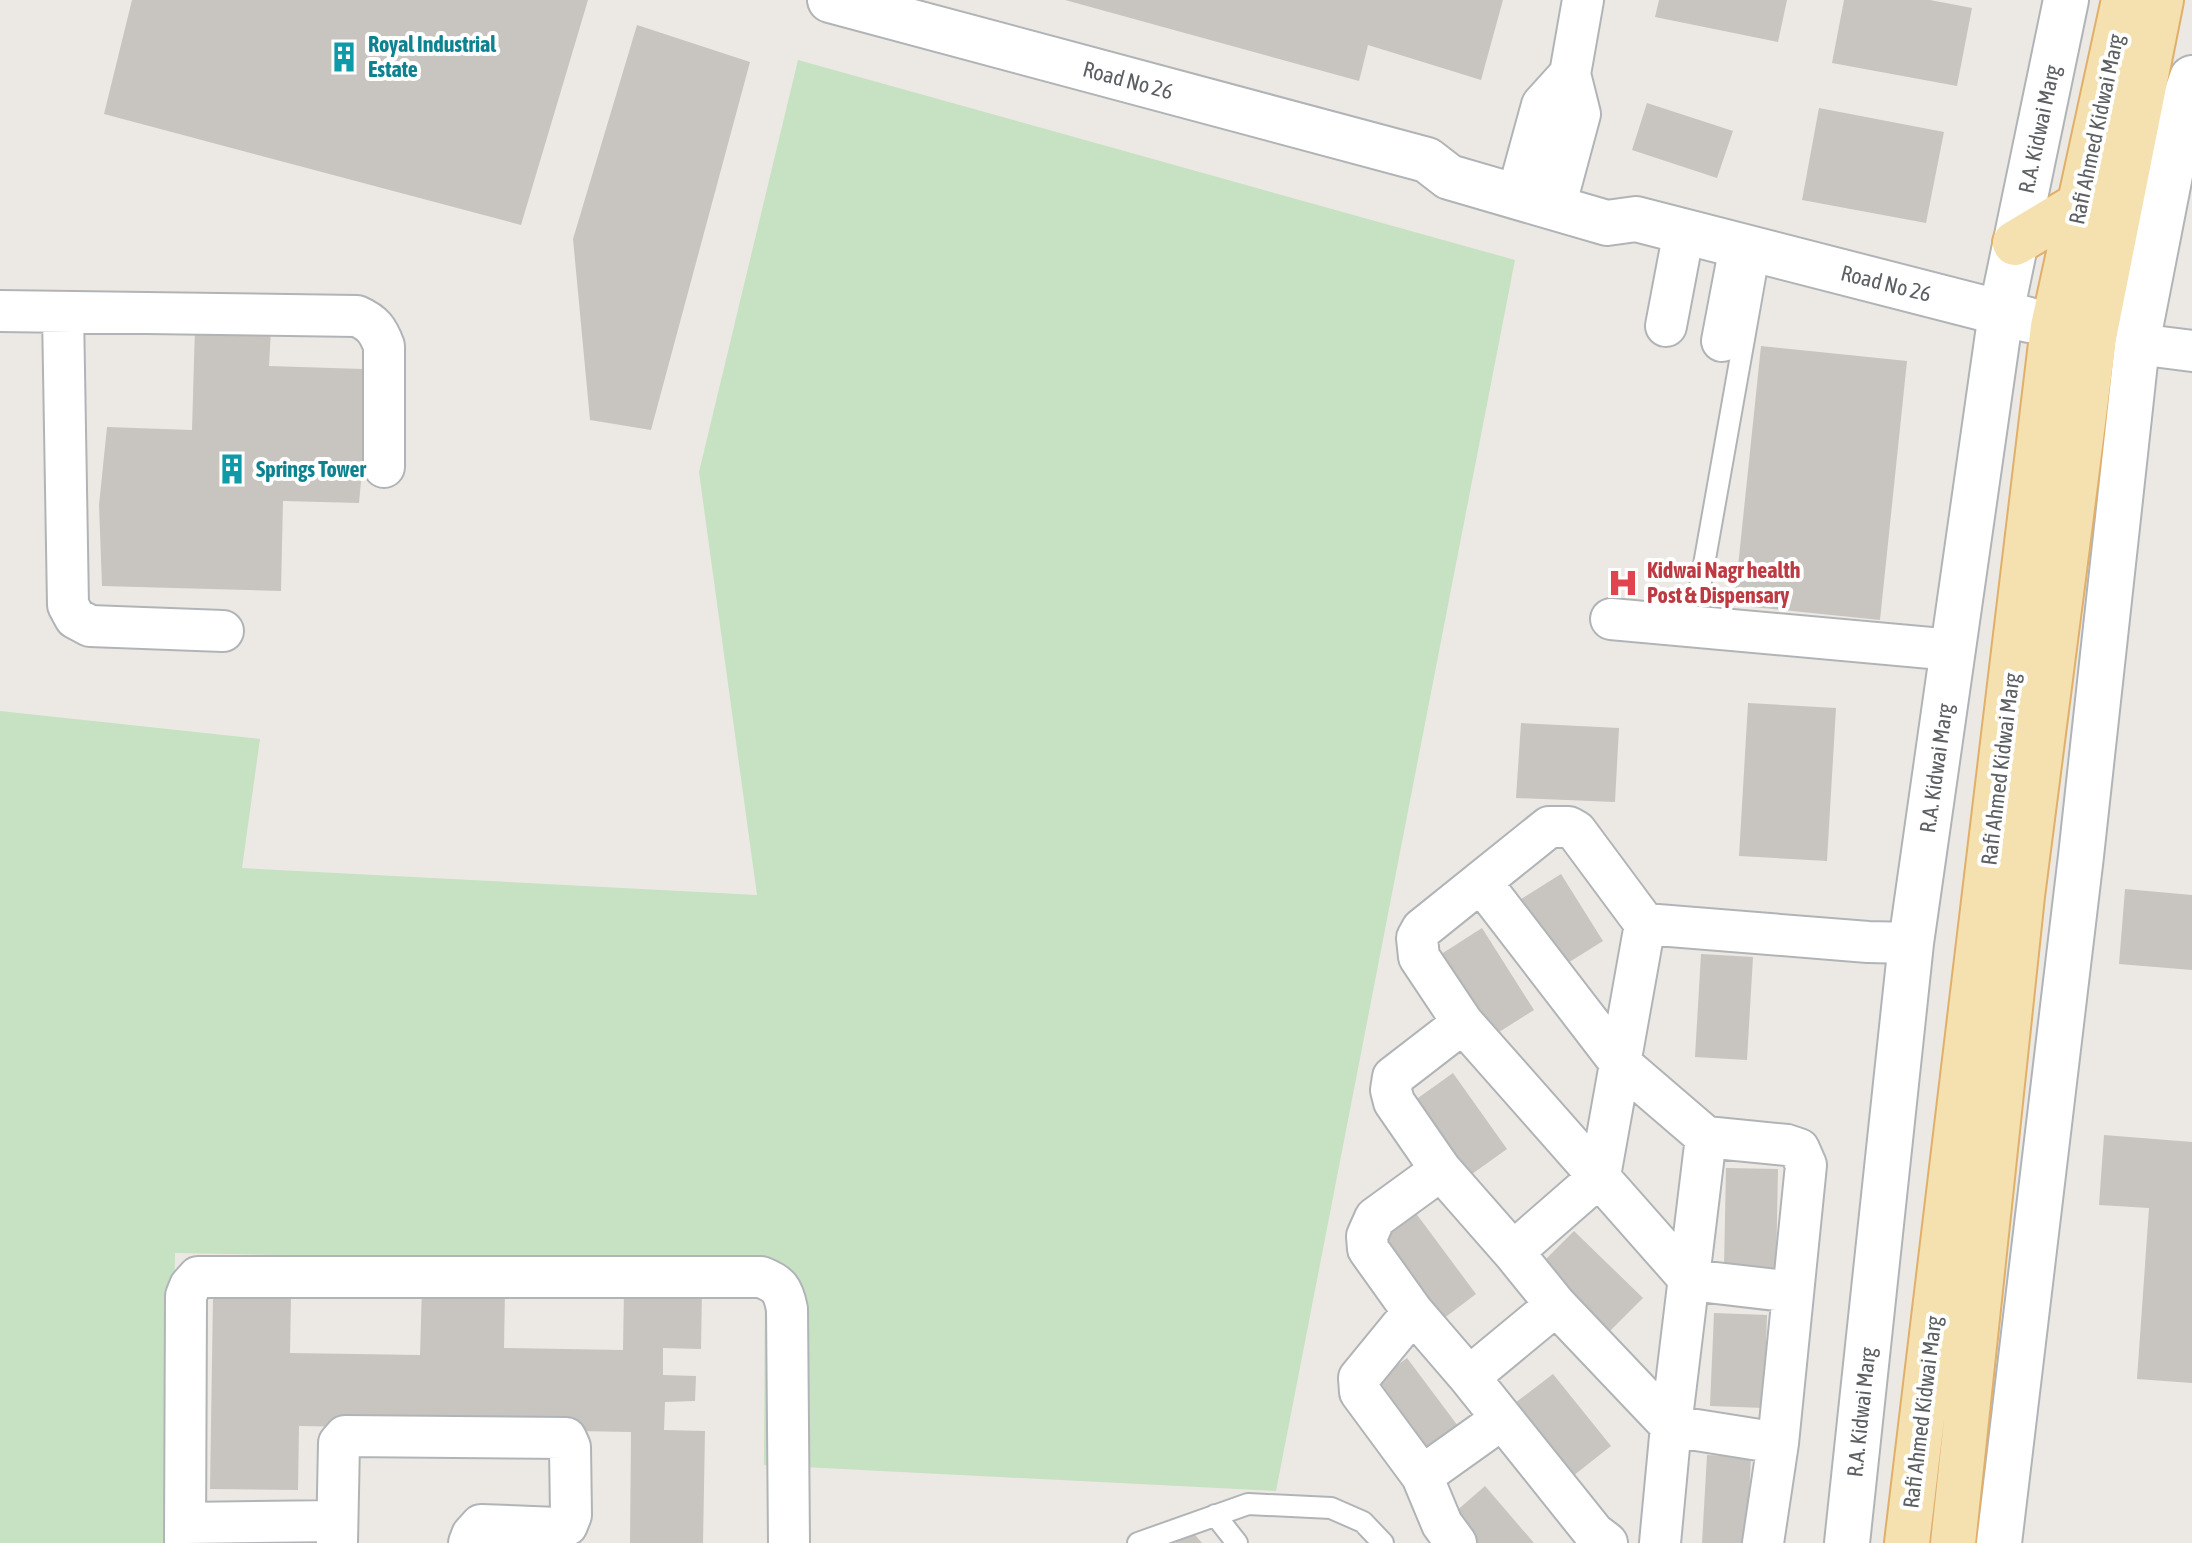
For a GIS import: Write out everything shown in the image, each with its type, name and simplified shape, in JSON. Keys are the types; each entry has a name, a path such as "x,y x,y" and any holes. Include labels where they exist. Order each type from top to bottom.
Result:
{"main road":[{"name":"Rafi Ahmed Kidwai Marg","path":"1907,1543 2073,332 2080,204 2124,0"},
{"path":"1953,1543 2024,880 2073,332 2161,0"},
{"path":"2015,243 2080,204"}],"street":[{"name":"Road No 26","path":"830,0 882,7 1427,160 1449,177 1539,190 1607,223 1636,219 2073,332 2137,344"},
{"path":"1539,190 1542,105 1570,74 1583,0"},
{"name":"R.A. Kidwai Marg","path":"1847,1543 1911,943 2001,313 2066,0"},
{"path":"1999,1543 2081,856 2137,344 2185,98 2192,78"},
{"path":"1666,326 1684,231"},
{"path":"1722,341 1750,248"},
{"path":"0,311 357,316 369,321 379,331 384,346 384,467"},
{"path":"63,312 68,605 75,618 90,626 223,631"},
{"path":"2137,344 2192,351"},
{"path":"1611,619 1953,650"},
{"path":"1513,1252 1600,1176 1645,924 1576,831 1569,827 1549,827 1422,929 1417,938 1419,957 1463,1023 1600,1176 1690,1280 1793,1292"},
{"path":"1481,882 1621,1064 1706,1137 1787,1145 1799,1149 1805,1157 1778,1443 1763,1543"},
{"path":"1645,924 1911,943"},
{"path":"1463,1023 1393,1077 1391,1090 1394,1102 1441,1170 1556,1305 1671,1426 1778,1443"},
{"path":"1660,1543 1706,1137"},
{"path":"1441,1170 1375,1218 1367,1236 1368,1249 1413,1312 1469,1377 1595,1540"},
{"path":"469,1543 481,1525 558,1528 567,1525 571,1501 570,1447 566,1438 345,1436 339,1443 337,1532 185,1533 186,1296 198,1277 761,1277 778,1284 784,1293 787,1309 789,1543"},
{"path":"1469,1377 1556,1305"},
{"path":"1413,1312 1357,1383 1360,1392 1422,1476 1442,1524 1456,1543"},
{"path":"1422,1476 1502,1419"}],"lane":[{"path":"1700,587 1750,248"},
{"path":"1138,1543 1248,1504 1331,1508 1363,1522 1383,1543"},
{"path":"1215,1515 1237,1543"}],"green space":[{"path":"798,60 1515,260 1276,1491 764,1465 765,1264 175,1253 170,1543 0,1543 0,711 260,739 242,868 757,895 699,472"}],"building":[{"name":"Royal Industrial Estate","path":"132,0 588,0 521,225 104,114"},
{"path":"1065,0 1503,0 1481,80 1368,45 1359,81"},
{"path":"1659,0 1787,0 1778,42 1655,17"},
{"path":"1844,0 1930,0 1972,8 1957,86 1832,63"},
{"path":"637,25 750,62 651,430 590,420 573,239"},
{"path":"1647,103 1733,131 1717,178 1632,150"},
{"path":"1819,108 1944,132 1926,223 1802,200"},
{"name":"Springs Tower","path":"195,326 271,329 269,366 363,369 365,438 359,503 283,501 281,591 102,586 99,505 107,427 192,430"},
{"path":"1761,346 1907,361 1880,620 1734,605"},
{"path":"1748,703 1836,708 1827,861 1739,856"},
{"path":"1521,723 1619,728 1615,802 1516,798"},
{"path":"1561,874 1603,941 1563,966 1521,899"},
{"path":"2125,889 2192,895 2192,970 2119,964"},
{"path":"1482,928 1534,1010 1488,1039 1435,958"},
{"path":"1701,954 1753,957 1747,1060 1695,1057"},
{"path":"1453,1073 1507,1149 1465,1179 1411,1103"},
{"path":"2104,1135 2192,1142 2192,1383 2137,1379 2149,1208 2099,1205"},
{"path":"1726,1168 1778,1169 1776,1268 1724,1267"},
{"path":"1415,1212 1476,1294 1439,1322 1377,1240"},
{"path":"1574,1231 1643,1298 1603,1338 1535,1270"},
{"path":"422,1288 505,1290 504,1348 623,1350 624,1288 702,1289 701,1349 663,1348 663,1375 696,1376 695,1401 665,1402 664,1430 705,1431 703,1543 630,1543 631,1432 299,1426 298,1490 210,1489 213,1296 291,1297 290,1353 420,1355"},
{"path":"1714,1313 1767,1315 1764,1408 1710,1406"},
{"path":"1407,1358 1461,1430 1418,1461 1364,1390"},
{"path":"1553,1374 1611,1446 1573,1476 1515,1403"},
{"path":"1707,1455 1751,1457 1747,1543 1702,1543"},
{"path":"1485,1486 1534,1543 1466,1543 1446,1520"},
{"path":"1191,1530 1202,1543 1175,1543"}],"place":[{"name":"Royal Industrial Estate","path":"344,57"},
{"name":"Springs Tower","path":"232,469"},
{"name":"Kidwai Nagr health Post & Dispensary","path":"1623,583"}]}
